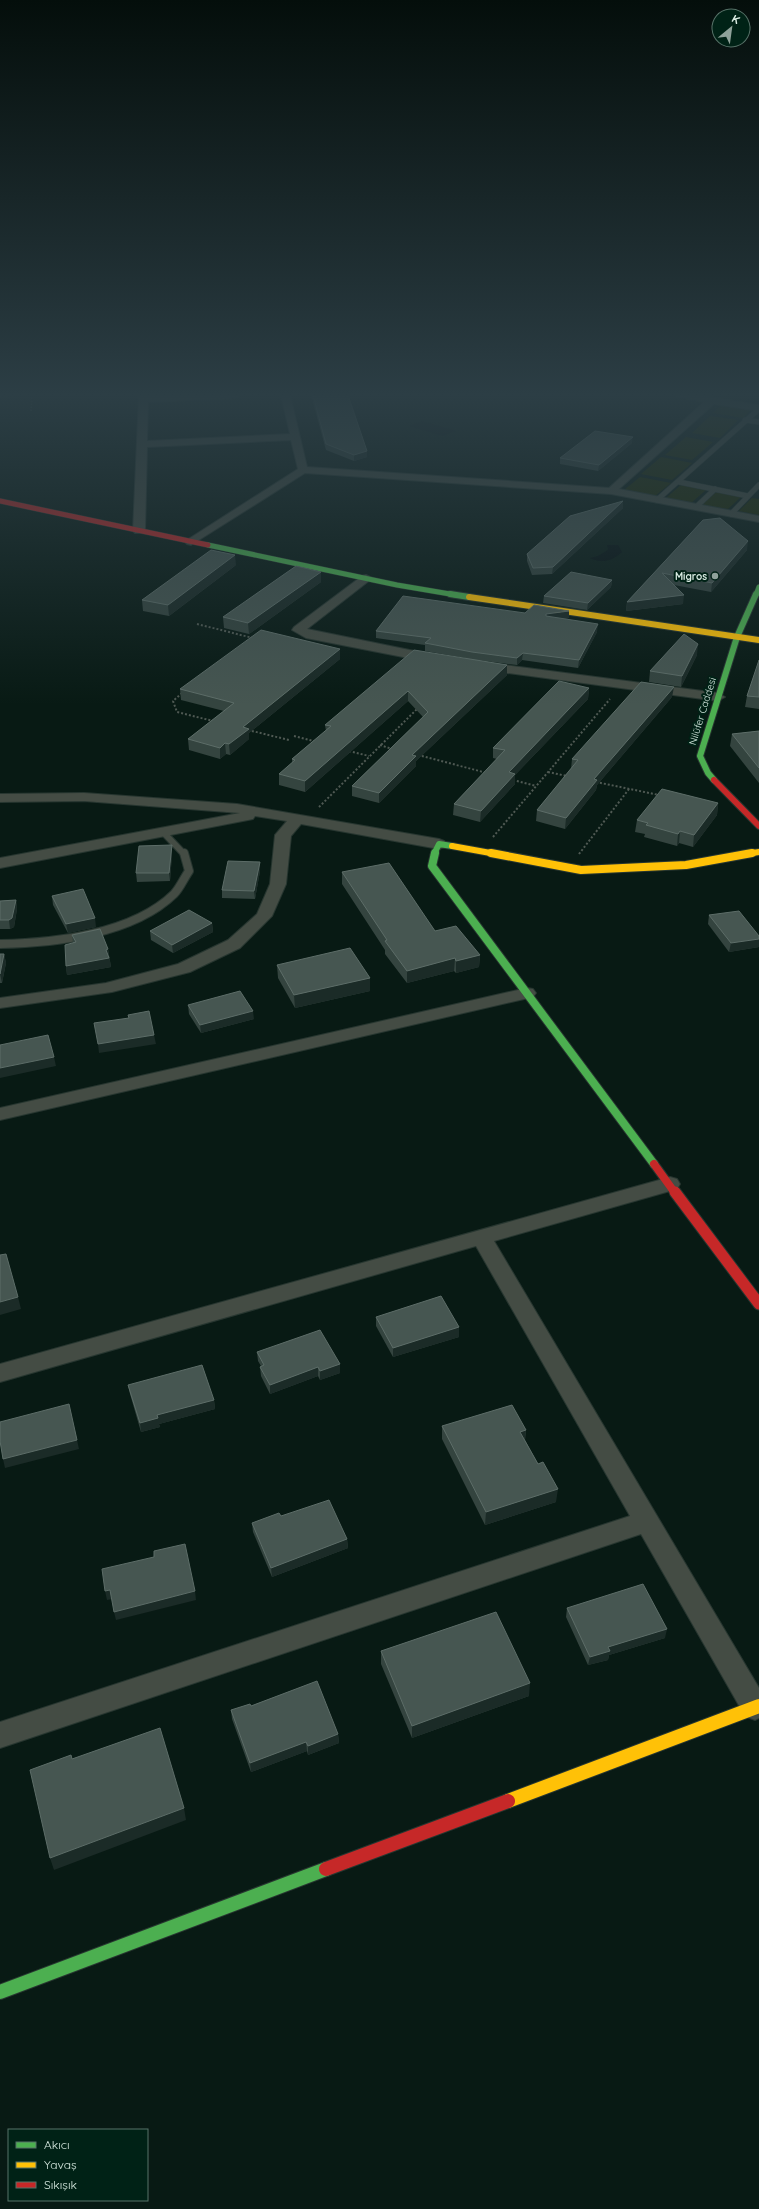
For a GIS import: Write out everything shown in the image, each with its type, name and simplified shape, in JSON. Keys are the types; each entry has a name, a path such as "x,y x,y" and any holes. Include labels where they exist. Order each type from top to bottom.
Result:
{"street":[{"path":"139,530 140,498"},
{"path":"191,542 259,498"},
{"path":"647,498 759,519"},
{"path":"2,504 139,530 366,578 574,614 759,640"},
{"path":"366,578 298,630 306,634 448,661"},
{"name":"Nilüfer Caddesi","path":"759,587 737,637 700,756 708,773 759,826"},
{"path":"471,665 718,697"},
{"path":"0,798 84,797 237,808 581,870 686,865 759,852"},
{"path":"0,863 264,813"},
{"path":"0,1003 106,988 184,968 234,944 264,916 278,884 283,835 301,819"},
{"path":"439,844 433,857 432,866 759,1304"},
{"path":"0,1114 527,992"},
{"path":"0,1373 670,1184"},
{"path":"0,1992 757,1707 646,1521 481,1237"},
{"path":"0,1735 646,1521"}],"lane":[{"path":"696,507 705,498"},
{"path":"731,514 746,498"},
{"path":"0,944 37,943 110,929 156,910 175,893 189,871 184,853 163,832"}],"path":[{"path":"197,624 254,639 248,643"},
{"path":"480,852 622,685"},
{"path":"185,691 173,701 177,712 214,722"},
{"path":"301,819 369,756 424,702"},
{"path":"244,729 289,740"},
{"path":"294,736 321,743"},
{"path":"380,745 394,749"},
{"path":"342,749 369,756"},
{"path":"416,755 493,775"},
{"path":"548,772 570,776"},
{"path":"508,779 536,786"},
{"path":"592,781 660,795"},
{"path":"568,868 628,789"}],"green space":[{"path":"666,498 697,498 691,503"},
{"path":"709,498 740,498 728,509 702,505"},
{"path":"752,498 759,499 759,515 739,511"}],"shaded area":[{"path":"607,545 618,545 622,552 607,561 599,561 590,558 598,556 608,550"}],"building":[{"path":"623,501 553,567 533,568 527,554 570,516"},
{"path":"720,518 748,541 712,583 662,573 684,595 627,602 703,520"},
{"path":"211,550 235,555 168,605 142,600"},
{"path":"296,566 321,572 248,623 223,617"},
{"path":"571,572 612,580 588,603 544,596"},
{"path":"403,596 525,613 534,605 569,611 546,614 546,616 598,624 579,660 523,653 517,658 472,652 425,643 431,638 376,631"},
{"path":"261,630 340,649 243,727 249,729 229,744 225,743 220,748 188,739 234,703 180,689"},
{"path":"684,634 698,644 682,676 650,671"},
{"path":"414,650 507,665 412,755 416,756 379,793 352,786 428,712 408,691 305,781 279,774 295,760 292,759 331,726 325,725"},
{"path":"759,660 759,697 747,696"},
{"path":"559,681 589,688 509,772 515,774 481,811 454,804 505,750 493,748"},
{"path":"641,682 674,687 594,779 597,780 566,818 537,810 578,760 572,759"},
{"path":"759,731 759,768 732,734"},
{"path":"662,789 718,803 694,835 680,831 678,834 646,825 648,823 637,820"},
{"path":"172,845 169,873 136,873 139,846"},
{"path":"228,861 260,862 254,891 222,890"},
{"path":"389,863 435,931 456,926 480,955 456,961 455,958 407,971 385,941 387,940 342,872"},
{"path":"83,889 95,918 66,924 52,896"},
{"path":"16,900 12,918 9,920 0,920 0,901"},
{"path":"189,910 212,923 172,945 150,931"},
{"path":"739,911 759,936 759,939 731,943 709,915"},
{"path":"100,929 108,949 106,950 109,958 66,966 65,945 76,942 72,935"},
{"path":"350,948 370,978 294,995 277,965"},
{"path":"0,954 4,954 0,974"},
{"path":"240,991 253,1011 200,1025 188,1005"},
{"path":"149,1011 154,1035 98,1044 94,1023 129,1018 128,1015"},
{"path":"48,1035 54,1057 0,1068 0,1045"},
{"path":"6,1254 18,1297 0,1302 0,1255"},
{"path":"441,1296 459,1327 393,1348 376,1317"},
{"path":"320,1330 340,1364 320,1371 318,1367 270,1385 260,1367 264,1365 257,1352"},
{"path":"202,1365 214,1400 157,1415 158,1418 140,1423 128,1385"},
{"path":"69,1404 77,1440 3,1459 0,1441 0,1422"},
{"path":"512,1405 526,1430 520,1432 538,1464 543,1462 558,1489 486,1512 442,1426"},
{"path":"329,1500 347,1539 271,1568 252,1523 279,1513 281,1516"},
{"path":"185,1544 195,1591 114,1612 110,1590 105,1591 102,1569 154,1557 154,1551"},
{"path":"643,1584 667,1629 608,1647 610,1651 590,1657 567,1608"},
{"path":"496,1612 530,1683 412,1726 381,1651"},
{"path":"317,1681 338,1734 308,1746 306,1742 250,1763 231,1710 250,1704 251,1706"},
{"path":"160,1728 184,1808 50,1858 30,1770 71,1755 72,1759"}],"traffic: fast":[{"path":"208,545 397,585 469,597"},
{"path":"714,780 708,773 700,756 737,637 759,587"},
{"path":"452,846 439,844 433,857 432,866 654,1164"},
{"path":"0,1992 326,1869"}],"traffic: slow":[{"path":"469,597 759,640"},
{"path":"452,846 581,870 686,865 759,852"},
{"path":"508,1801 759,1706"}],"traffic: jam":[{"path":"0,501 208,545"},
{"path":"714,780 759,826"},
{"path":"654,1164 759,1304"},
{"path":"326,1869 508,1801"}],"place":[{"name":"Migros","path":"715,576"}]}
